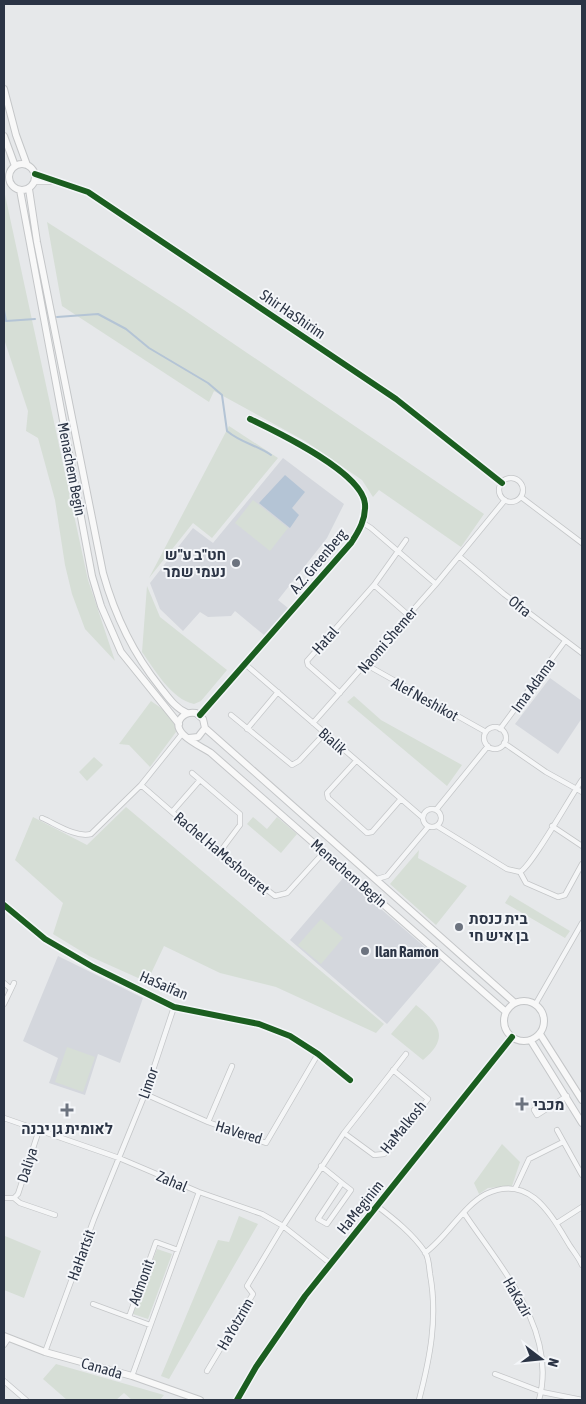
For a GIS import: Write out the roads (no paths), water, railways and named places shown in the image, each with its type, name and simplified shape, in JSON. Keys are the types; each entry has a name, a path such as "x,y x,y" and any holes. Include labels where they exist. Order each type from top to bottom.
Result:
{"main road":[{"path":"4,89 16,134 28,165 35,174 34,182 29,188 20,190 12,186 8,177 15,166"},
{"path":"4,136 15,166"},
{"path":"15,166 28,165"},
{"name":"Menachem Begin","path":"29,188 39,252 103,573 112,603 123,631 140,660 177,708 187,713"},
{"name":"Menachem Begin","path":"20,190 92,576 100,606 125,657 179,724"},
{"path":"187,713 200,715 205,728 198,737 189,738 182,734 179,724 182,718 187,713"},
{"name":"Menachem Begin","path":"205,728 515,1003"},
{"name":"Menachem Begin","path":"189,738 211,754 506,1012"},
{"path":"522,1001 535,1005 543,1015 544,1022 540,1034 531,1041 518,1040 512,1037 504,1025 506,1012 515,1003 522,1001"},
{"path":"540,1034 582,1100"},
{"name":"HaMeginim","path":"235,1400 282,1327 330,1264 512,1037"},
{"path":"531,1041 582,1122"},
{"name":"Canada","path":"6,1337 45,1352 132,1376 200,1400"},
{"path":"229,1400 235,1400"}],"street":[{"name":"Shir HaShirim","path":"35,174 88,192 355,370 396,399 502,483"},
{"name":"Shir HaShirim","path":"34,182 59,181"},
{"name":"A.Z. Greenberg","path":"200,715 341,555 362,523 365,503 354,482 305,447 250,418"},
{"path":"512,478 520,481 523,488 521,497 515,501 505,500 500,492 502,483 512,478"},
{"path":"521,497 582,543"},
{"name":"Naomi Shemer","path":"313,723 436,584 505,500"},
{"path":"362,523 436,584"},
{"name":"Hatal","path":"340,693 308,665 307,661 374,585 406,540"},
{"name":"Ofra","path":"460,556 582,653"},
{"path":"374,585 408,615"},
{"name":"Ima Adama","path":"500,729 565,640"},
{"name":"Bialik","path":"245,664 400,800 422,817"},
{"name":"Alef Neshikot","path":"366,664 486,732"},
{"path":"247,729 278,692"},
{"path":"231,716 292,765 299,761 325,734"},
{"path":"491,728 500,729 505,735 504,743 496,748 488,746 484,741 486,732 491,728"},
{"path":"42,818 85,836 91,834 141,785 182,734"},
{"path":"504,743 546,772 582,792"},
{"path":"436,810 488,746"},
{"path":"356,761 327,793 328,798 367,832 372,832 400,800"},
{"path":"192,773 240,814 242,820 219,853"},
{"path":"172,812 200,780"},
{"path":"520,872 530,864 582,780"},
{"name":"Rachel HaMeshoreret","path":"141,785 219,853 275,896 287,894 324,852"},
{"path":"436,810 428,810 422,817 424,823 428,826 437,826 507,869 520,872 526,883 558,897 565,895 582,864"},
{"path":"436,810 441,818 437,826"},
{"path":"417,838 424,823"},
{"path":"386,887 387,876 428,826"},
{"path":"552,826 582,846"},
{"path":"377,879 387,876"},
{"name":"HaSaifan","path":"4,905 45,939 93,966 174,1006 259,1024 290,1036 318,1054 350,1080"},
{"path":"535,1005 582,923"},
{"path":"4,983 11,989"},
{"path":"4,1004 14,983"},
{"name":"Limor","path":"119,1158 145,1094 174,1006"},
{"name":"HaVered","path":"145,1094 208,1122 266,1143 318,1054"},
{"path":"282,1226 344,1133 406,1054"},
{"path":"208,1122 232,1066"},
{"name":"HaMalkosh","path":"344,1133 374,1155 384,1154 421,1108 428,1099 394,1070"},
{"path":"534,1110 537,1115 567,1096"},
{"name":"Zahal","path":"4,1118 119,1158 199,1192 253,1210 282,1226 330,1264"},
{"name":"Daliya","path":"14,1198 18,1194 39,1130"},
{"path":"557,1130 582,1175"},
{"path":"515,1189 529,1159 563,1142"},
{"name":"HaHartsit","path":"45,1352 94,1219 119,1158"},
{"path":"322,1166 352,1190 327,1224 318,1219 342,1183"},
{"path":"426,1253 449,1232 464,1213 485,1195 515,1189 534,1197 557,1223 582,1262"},
{"name":"Admonit","path":"132,1376 199,1192"},
{"path":"4,1198 14,1198 20,1204 55,1215"},
{"path":"377,1206 398,1223 426,1253 432,1281 434,1334 419,1400"},
{"path":"557,1223 582,1206"},
{"name":"HaKazir","path":"464,1213 525,1307 537,1333 544,1373 539,1400"},
{"name":"HaYotzrim","path":"208,1371 253,1294 247,1286 282,1226"},
{"name":"Admonit","path":"129,1317 156,1242 178,1250"},
{"name":"Admonit","path":"93,1304 150,1324"},
{"path":"4,1345 6,1337"},
{"path":"495,1374 542,1392 582,1400"},
{"path":"4,1380 26,1400"}],"water":[{"path":"285,475 305,492 292,508 299,515 290,528 259,503"}],"waterway":[{"path":"4,310 6,321 35,319"},
{"path":"57,317 98,314 126,329 149,348 208,383 222,395 227,431 271,455"}],"place":[{"name":"חט\"ב ע\"ש נעמי שמר","path":"236,563"},
{"name":"בית כנסת בן איש חי","path":"459,927"},
{"name":"Ilan Ramon","path":"365,951"},
{"name":"מכבי","path":"522,1104"},
{"name":"לאומית גן יבנה","path":"67,1110"}]}
